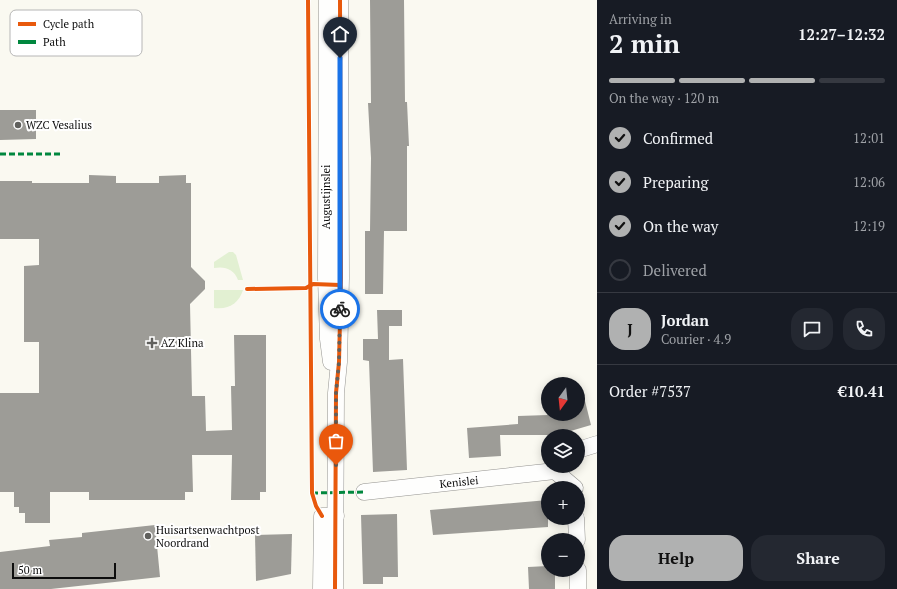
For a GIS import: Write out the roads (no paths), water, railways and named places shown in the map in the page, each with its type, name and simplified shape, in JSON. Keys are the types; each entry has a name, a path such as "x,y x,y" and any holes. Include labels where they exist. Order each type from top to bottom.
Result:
{"street":[{"name":"Augustijnslei","path":"327,0 326,278 328,339 336,393"},
{"name":"Augustijnslei","path":"321,589 329,516 339,362 341,278 340,0"},
{"path":"585,448 597,444"},
{"name":"Kenislei","path":"364,492 541,471"},
{"name":"Kenislei","path":"561,473 568,481"},
{"name":"Augustijnslei","path":"329,516 336,589"},
{"path":"578,577 578,589"}],"place":[{"name":"WZC Vesalius","path":"18,125"},
{"name":"AZ Klina","path":"152,343"},
{"name":"Huisartsenwachtpost Noordrand","path":"148,536"}]}
